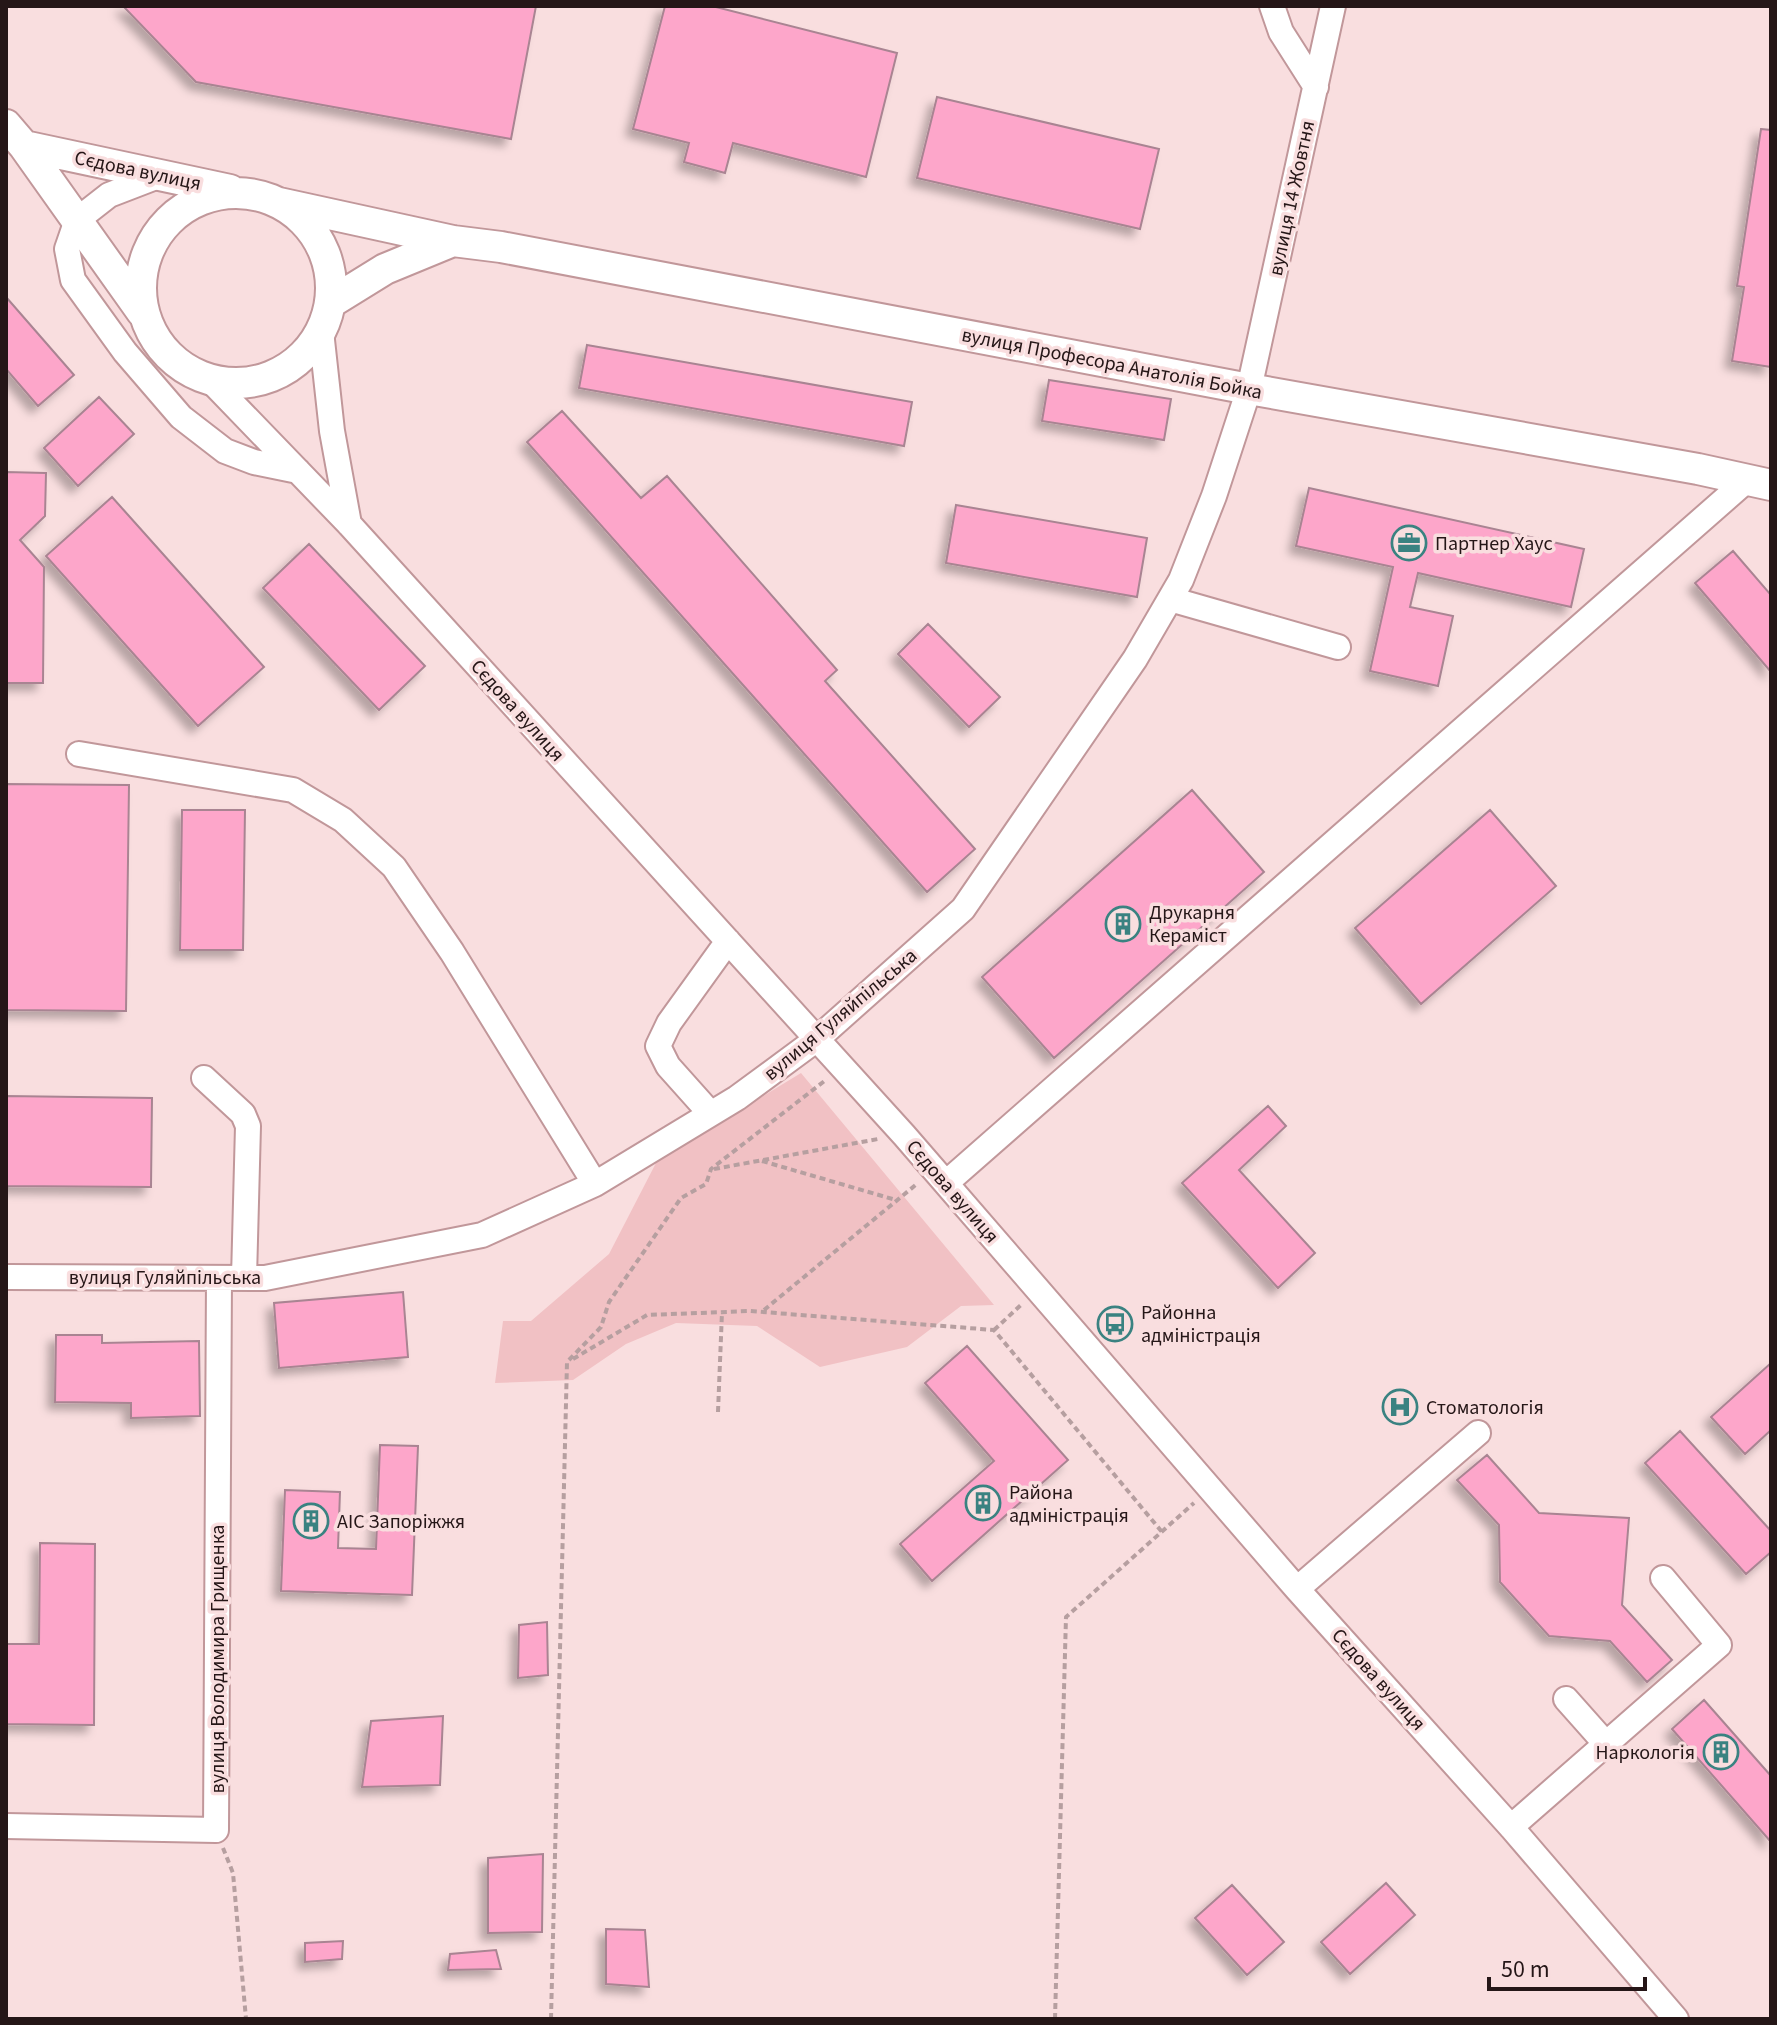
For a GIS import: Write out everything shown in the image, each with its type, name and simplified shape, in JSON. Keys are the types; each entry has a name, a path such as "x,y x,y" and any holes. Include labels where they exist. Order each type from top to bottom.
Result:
{"main road":[{"name":"Сєдова вулиця","path":"15,135 161,175 453,241"},
{"name":"Сєдова вулиця","path":"15,135 143,314"},
{"path":"326,317 330,273 321,245 303,221 265,199 221,194 192,203 166,223 148,250 140,282 143,314 157,344 181,367 210,380 243,384 274,376 302,358 326,317 385,269 453,241"},
{"name":"вулиця Професора Анатолія Бойка","path":"453,241 501,247 1249,389 1683,466 1764,484"}],"street":[{"path":"1272,6 1281,32 1316,87"},
{"name":"вулиця 14 Жовтня","path":"1249,389 1333,6"},
{"path":"161,175 109,195 77,220 67,249 73,280 125,352 181,417 225,451 254,462 298,471"},
{"path":"326,317 332,431 349,524"},
{"name":"Сєдова вулиця","path":"210,380 349,524 904,1135 1297,1589 1511,1827 1676,2019"},
{"name":"вулиця Гуляйпільська","path":"6,1277 265,1278 482,1235 595,1184 737,1098 817,1039 963,909 1135,659 1181,580 1214,496 1249,389"},
{"path":"940,1176 1764,484"},
{"path":"1170,599 1338,647"},
{"path":"79,754 293,790 343,820 394,867 452,952 595,1184"},
{"path":"710,1113 668,1066 658,1046 669,1023 728,941"},
{"path":"204,1078 243,1114 248,1126 244,1278"},
{"name":"вулиця Володимира Грищенка","path":"216,1830 219,1278"},
{"path":"1297,1589 1478,1433"},
{"path":"1511,1827 1719,1645 1663,1578"},
{"path":"1566,1699 1606,1744"},
{"path":"6,1826 216,1830"}],"path":[{"path":"551,2019 567,1362 601,1327 609,1302 681,1198 706,1184 711,1169 842,1066"},
{"path":"711,1169 904,1135"},
{"path":"760,1161 897,1200"},
{"path":"762,1312 897,1200 940,1176"},
{"path":"994,1330 1038,1289"},
{"path":"718,1412 722,1312"},
{"path":"567,1362 647,1315 762,1312 994,1330 1162,1532"},
{"path":"1055,2019 1066,1617 1210,1489"},
{"path":"216,1830 233,1873 246,2019"}],"shaded area":[{"path":"801,1073 994,1305 961,1306 907,1347 820,1367 757,1326 676,1323 626,1344 573,1380 495,1383 503,1321 531,1321 609,1254 657,1161"}],"building":[{"path":"123,6 536,6 511,139 196,82"},
{"path":"665,6 712,6 897,53 866,177 733,143 725,173 684,162 689,143 633,129"},
{"path":"937,97 1159,149 1140,229 917,178"},
{"path":"1761,129 1771,130 1771,367 1732,361 1744,287 1737,286"},
{"path":"6,297 74,375 38,406 6,369"},
{"path":"587,345 912,402 904,446 579,388"},
{"path":"1049,380 1171,399 1164,440 1042,421"},
{"path":"99,397 134,434 78,486 44,448"},
{"path":"562,411 641,498 667,476 837,670 825,681 975,849 927,892 527,442"},
{"path":"6,472 46,473 45,516 20,540 44,567 43,683 6,683"},
{"path":"1309,488 1584,549 1571,607 1418,573 1410,607 1453,616 1438,686 1370,671 1393,567 1296,546"},
{"path":"112,497 264,667 198,726 46,556"},
{"path":"956,505 1147,538 1137,597 946,563"},
{"path":"309,544 425,666 379,710 263,588"},
{"path":"1733,551 1771,595 1771,672 1695,583"},
{"path":"928,624 1000,697 969,727 898,654"},
{"path":"6,784 129,785 126,1011 6,1010"},
{"name":"Друкарня Кераміст","path":"1192,790 1264,872 1054,1058 982,977"},
{"path":"182,810 245,810 243,950 180,950"},
{"path":"1490,810 1556,886 1421,1004 1355,928"},
{"path":"6,1096 152,1098 151,1187 6,1186"},
{"path":"1268,1106 1286,1126 1239,1170 1315,1253 1278,1288 1182,1183"},
{"path":"403,1292 408,1357 279,1368 274,1303"},
{"path":"56,1335 102,1335 102,1343 199,1341 200,1416 131,1418 131,1403 55,1402"},
{"name":"Района адміністрація","path":"967,1346 1068,1460 932,1581 900,1544 994,1461 925,1383"},
{"path":"1771,1363 1771,1430 1745,1454 1711,1417"},
{"path":"1680,1431 1771,1531 1771,1552 1746,1574 1645,1463"},
{"name":"АІС Запоріжжя","path":"380,1445 418,1446 412,1595 281,1591 285,1490 340,1492 338,1548 376,1549"},
{"path":"1487,1455 1539,1513 1629,1518 1622,1605 1672,1660 1647,1682 1610,1641 1549,1636 1500,1582 1499,1525 1457,1480"},
{"path":"40,1543 95,1544 94,1725 6,1724 6,1644 39,1644"},
{"path":"547,1622 548,1675 518,1678 519,1625"},
{"name":"Наркологія","path":"1704,1700 1771,1776 1771,1842 1672,1729"},
{"path":"443,1716 440,1785 362,1787 371,1721"},
{"path":"543,1854 542,1932 488,1933 488,1858"},
{"path":"1386,1883 1415,1915 1350,1974 1321,1942"},
{"path":"1232,1885 1284,1942 1247,1975 1195,1918"},
{"path":"606,1929 645,1930 649,1987 606,1984"},
{"path":"343,1941 342,1959 305,1962 305,1943"},
{"path":"496,1950 501,1969 448,1970 450,1954"}],"place":[{"name":"Партнер Хаус","path":"1409,543"},
{"name":"Друкарня Кераміст","path":"1123,924"},
{"name":"Районна адміністрація","path":"1115,1324"},
{"name":"Стоматологія","path":"1400,1407"},
{"name":"Района адміністрація","path":"983,1503"},
{"name":"АІС Запоріжжя","path":"311,1521"},
{"name":"Наркологія","path":"1721,1752"}]}
